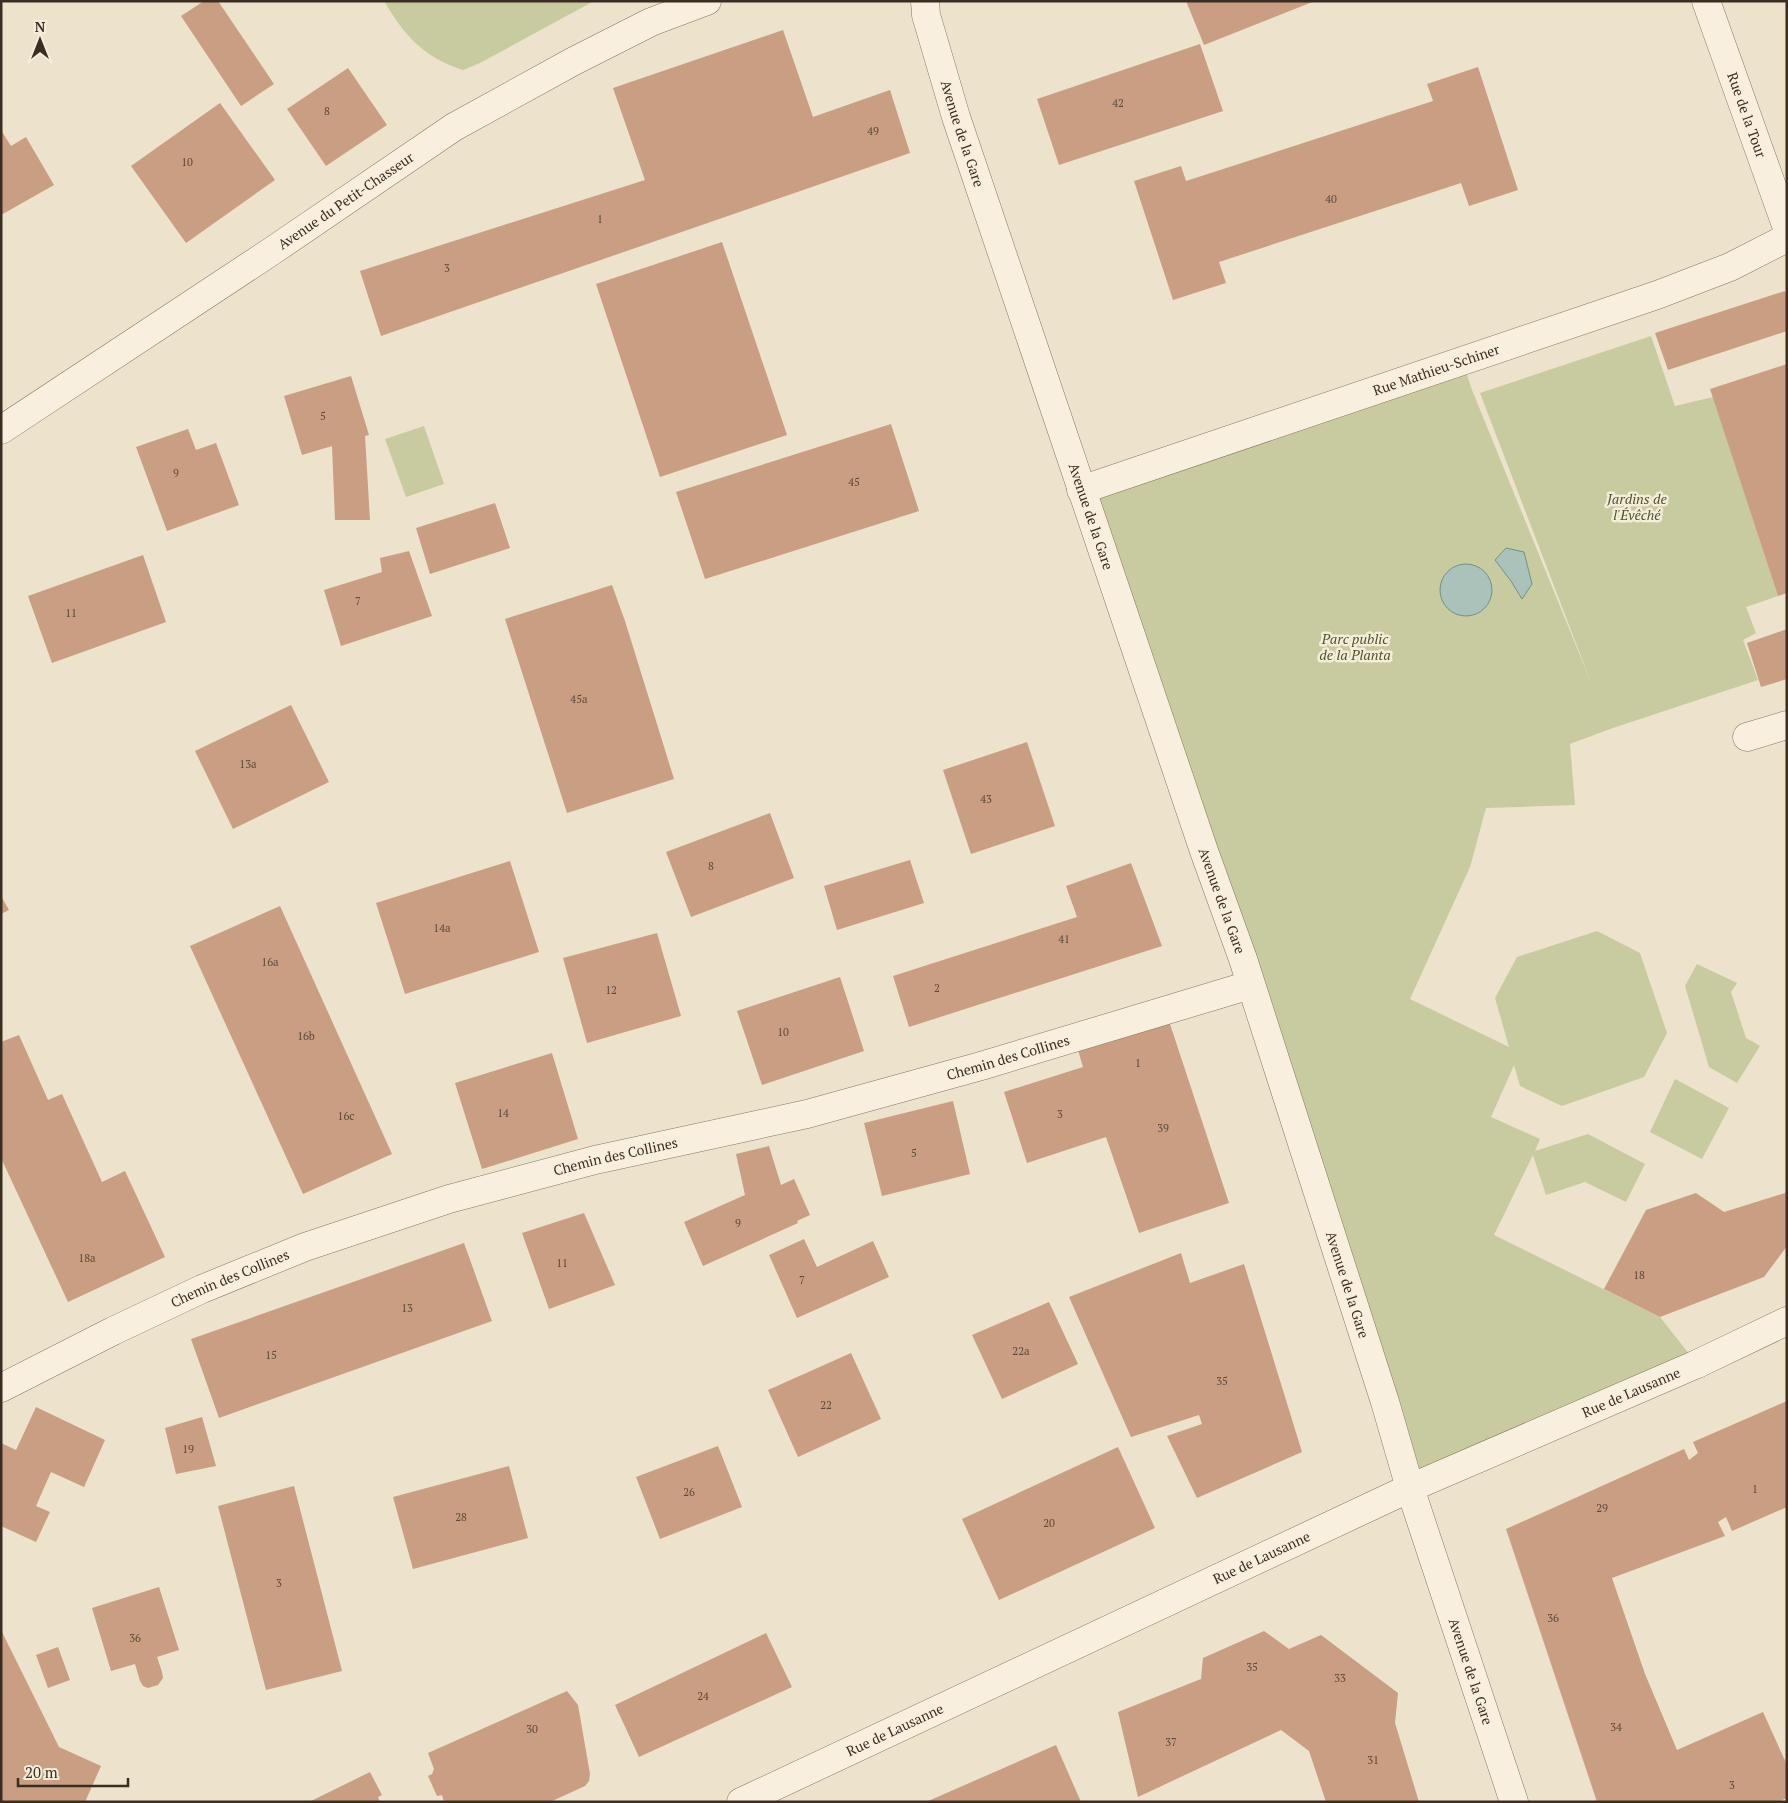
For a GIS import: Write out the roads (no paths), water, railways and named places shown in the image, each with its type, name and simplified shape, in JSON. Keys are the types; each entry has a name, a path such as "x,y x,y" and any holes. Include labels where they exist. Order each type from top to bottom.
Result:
{"street":[{"name":"Avenue du Petit-Chasseur","path":"1,430 272,251 454,127 574,61 651,22 708,1"},
{"name":"Avenue de la Gare","path":"925,1 926,15 956,117 1204,851 1243,959 1379,1381 1410,1488 1514,1802"},
{"name":"Rue de la Tour","path":"1706,1 1787,228"},
{"name":"Rue Mathieu-Schiner","path":"1081,490 1657,295 1730,268 1787,238"},
{"path":"1747,737 1787,725"},
{"name":"Chemin des Collines","path":"1,1388 113,1331 202,1289 305,1247 448,1199 595,1160 817,1111 981,1066 1250,985"},
{"name":"Rue de Lausanne","path":"741,1802 1410,1488 1697,1364 1787,1321"}],"water":[{"path":"1506,548 1524,552 1532,584 1522,599 1495,560"},
{"path":"1461,564 1471,564 1485,571 1492,585 1492,595 1485,609 1471,616 1461,616 1451,612 1444,605 1440,595 1440,585 1444,575 1451,568"}],"park label":[{"name":"Jardins de l'Évêché","path":"1637,508"},
{"name":"Parc public de la Planta","path":"1355,648"}]}
